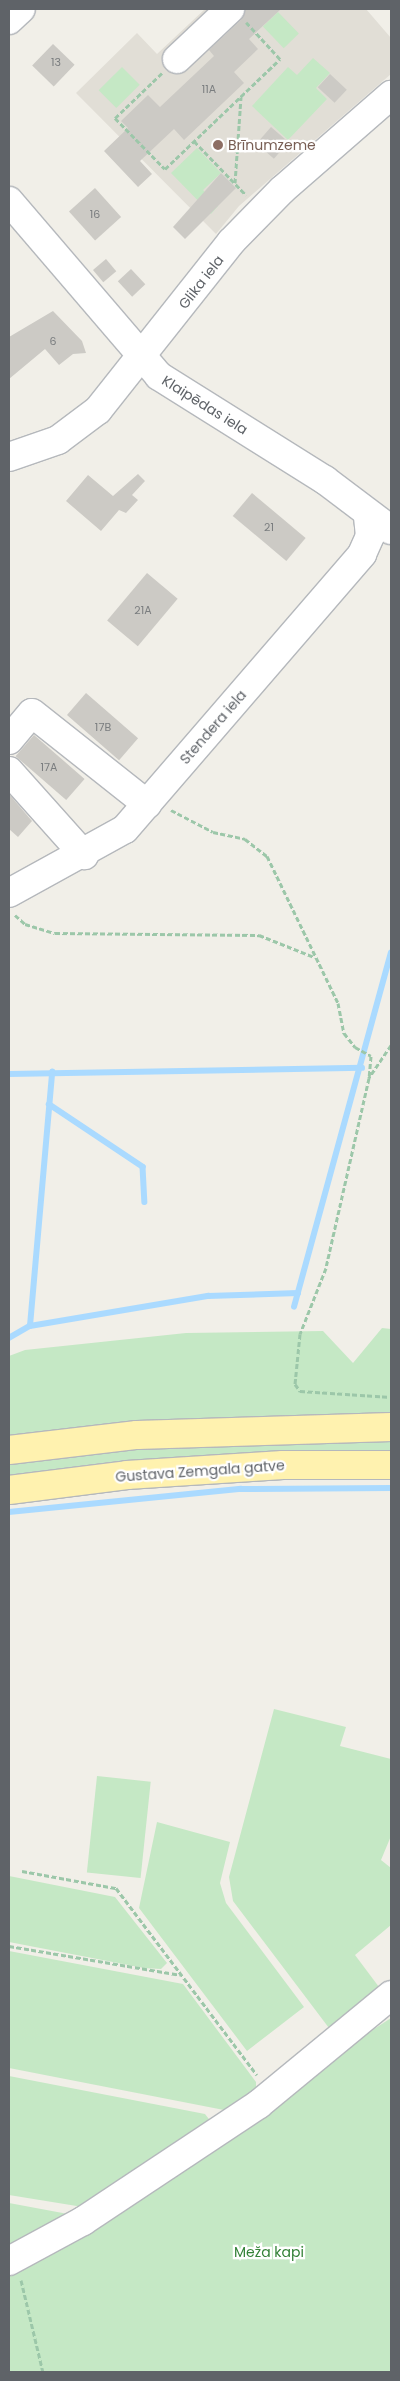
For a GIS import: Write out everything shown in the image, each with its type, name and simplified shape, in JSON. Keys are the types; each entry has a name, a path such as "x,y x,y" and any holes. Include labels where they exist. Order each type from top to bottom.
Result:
{"main road":[{"path":"9,1450 137,1435 391,1427"},
{"name":"Gustava Zemgala gatve","path":"9,1490 127,1475 283,1465 391,1465"}],"street":[{"path":"9,20 21,9"},
{"path":"177,59 235,12"},
{"name":"Glika iela","path":"9,457 36,450 78,428 142,358 264,207 391,95"},
{"name":"Klaipēdas iela","path":"9,201 159,376 358,503 368,516 391,530"},
{"name":"Stendera iela","path":"9,893 84,855 125,829 362,554 370,536 368,516"},
{"path":"9,740 32,713 146,804"},
{"path":"9,771 84,855"},
{"path":"11,2261 83,2221 271,2094 391,1995"}],"path":[{"path":"177,59 115,118 165,169 280,59 235,12"},
{"path":"235,184 241,97"},
{"path":"194,141 249,197"},
{"path":"146,804 160,805 193,823 258,847 267,856 314,957 338,1003 344,1033 355,1047 371,1056 369,1078 326,1268 300,1334 295,1384 300,1391 391,1397"},
{"path":"9,909 25,924 55,934 258,935 314,957"},
{"path":"369,1078 391,1045"},
{"path":"22,1871 116,1888 271,2094"},
{"path":"9,1946 181,1975"},
{"path":"11,2261 43,2372"}],"shaded area":[{"name":"Brīnumzeme","path":"205,9 366,9 391,38 391,74 239,206 216,234 76,93 137,33 157,54"}],"green space":[{"path":"278,12 299,34 284,48 263,27"},
{"path":"313,58 330,73 316,88 327,99 288,140 252,106 288,67 297,75"},
{"path":"122,67 140,85 116,108 99,90"},
{"path":"197,148 221,173 203,190 218,206 211,214 171,173"},
{"path":"382,1328 391,1329 391,1413 151,1420 9,1437 9,1356 25,1350 186,1333 323,1331 353,1363"},
{"path":"391,1437 391,1450 205,1455 9,1476 9,1462 204,1442"},
{"path":"274,1709 346,1727 340,1746 391,1759 391,1836 381,1860 391,1868 391,1925 355,1955 382,1991 332,2032 233,1901 229,1877"},
{"path":"97,1776 151,1782 141,1878 87,1872"},
{"path":"157,1822 230,1842 220,1883 226,1903 304,2007 247,2051 139,1908"},
{"path":"9,1876 115,1897 167,1963 161,1969 144,1968 9,1942"},
{"path":"9,1951 183,1984 256,2082 256,2090 233,2108 224,2110 9,2068"},
{"name":"Meža kapi","path":"391,2018 391,2372 9,2372 9,2272 80,2240 293,2082"},
{"path":"9,2076 205,2114 212,2123 89,2208 9,2195"},
{"path":"9,2203 68,2214 9,2250"}],"building":[{"path":"245,9 281,9 249,39 258,49 234,72 244,83 184,140 174,129 140,161 152,174 138,187 104,151 128,128 121,121 148,95 160,107 214,56 209,50 241,20"},
{"path":"53,44 75,65 54,86 32,66"},
{"path":"330,74 347,90 335,103 318,87"},
{"path":"271,127 288,142 274,159 257,144"},
{"path":"221,173 236,188 185,239 173,227"},
{"path":"95,188 121,217 95,240 69,211"},
{"path":"106,259 116,271 103,282 93,270"},
{"path":"131,269 145,284 132,297 118,281"},
{"path":"53,311 82,341 86,353 73,354 59,365 45,349 9,379 9,337"},
{"path":"138,474 145,481 132,495 138,500 126,513 119,510 101,531 66,501 88,475 113,496"},
{"path":"252,493 306,538 286,561 233,516"},
{"path":"147,573 178,599 138,646 107,620"},
{"path":"86,693 138,738 119,760 67,715"},
{"path":"34,735 85,779 66,800 16,756"},
{"path":"9,794 32,821 18,837 9,829"}],"waterway":[{"path":"294,1307 391,953"},
{"path":"9,1074 362,1068"},
{"path":"30,1326 52,1072"},
{"path":"49,1104 143,1167 145,1202"},
{"path":"9,1338 30,1326 208,1296 298,1293"},
{"path":"9,1512 241,1489 391,1488"}],"place":[{"name":"Brīnumzeme","path":"218,145"}]}
